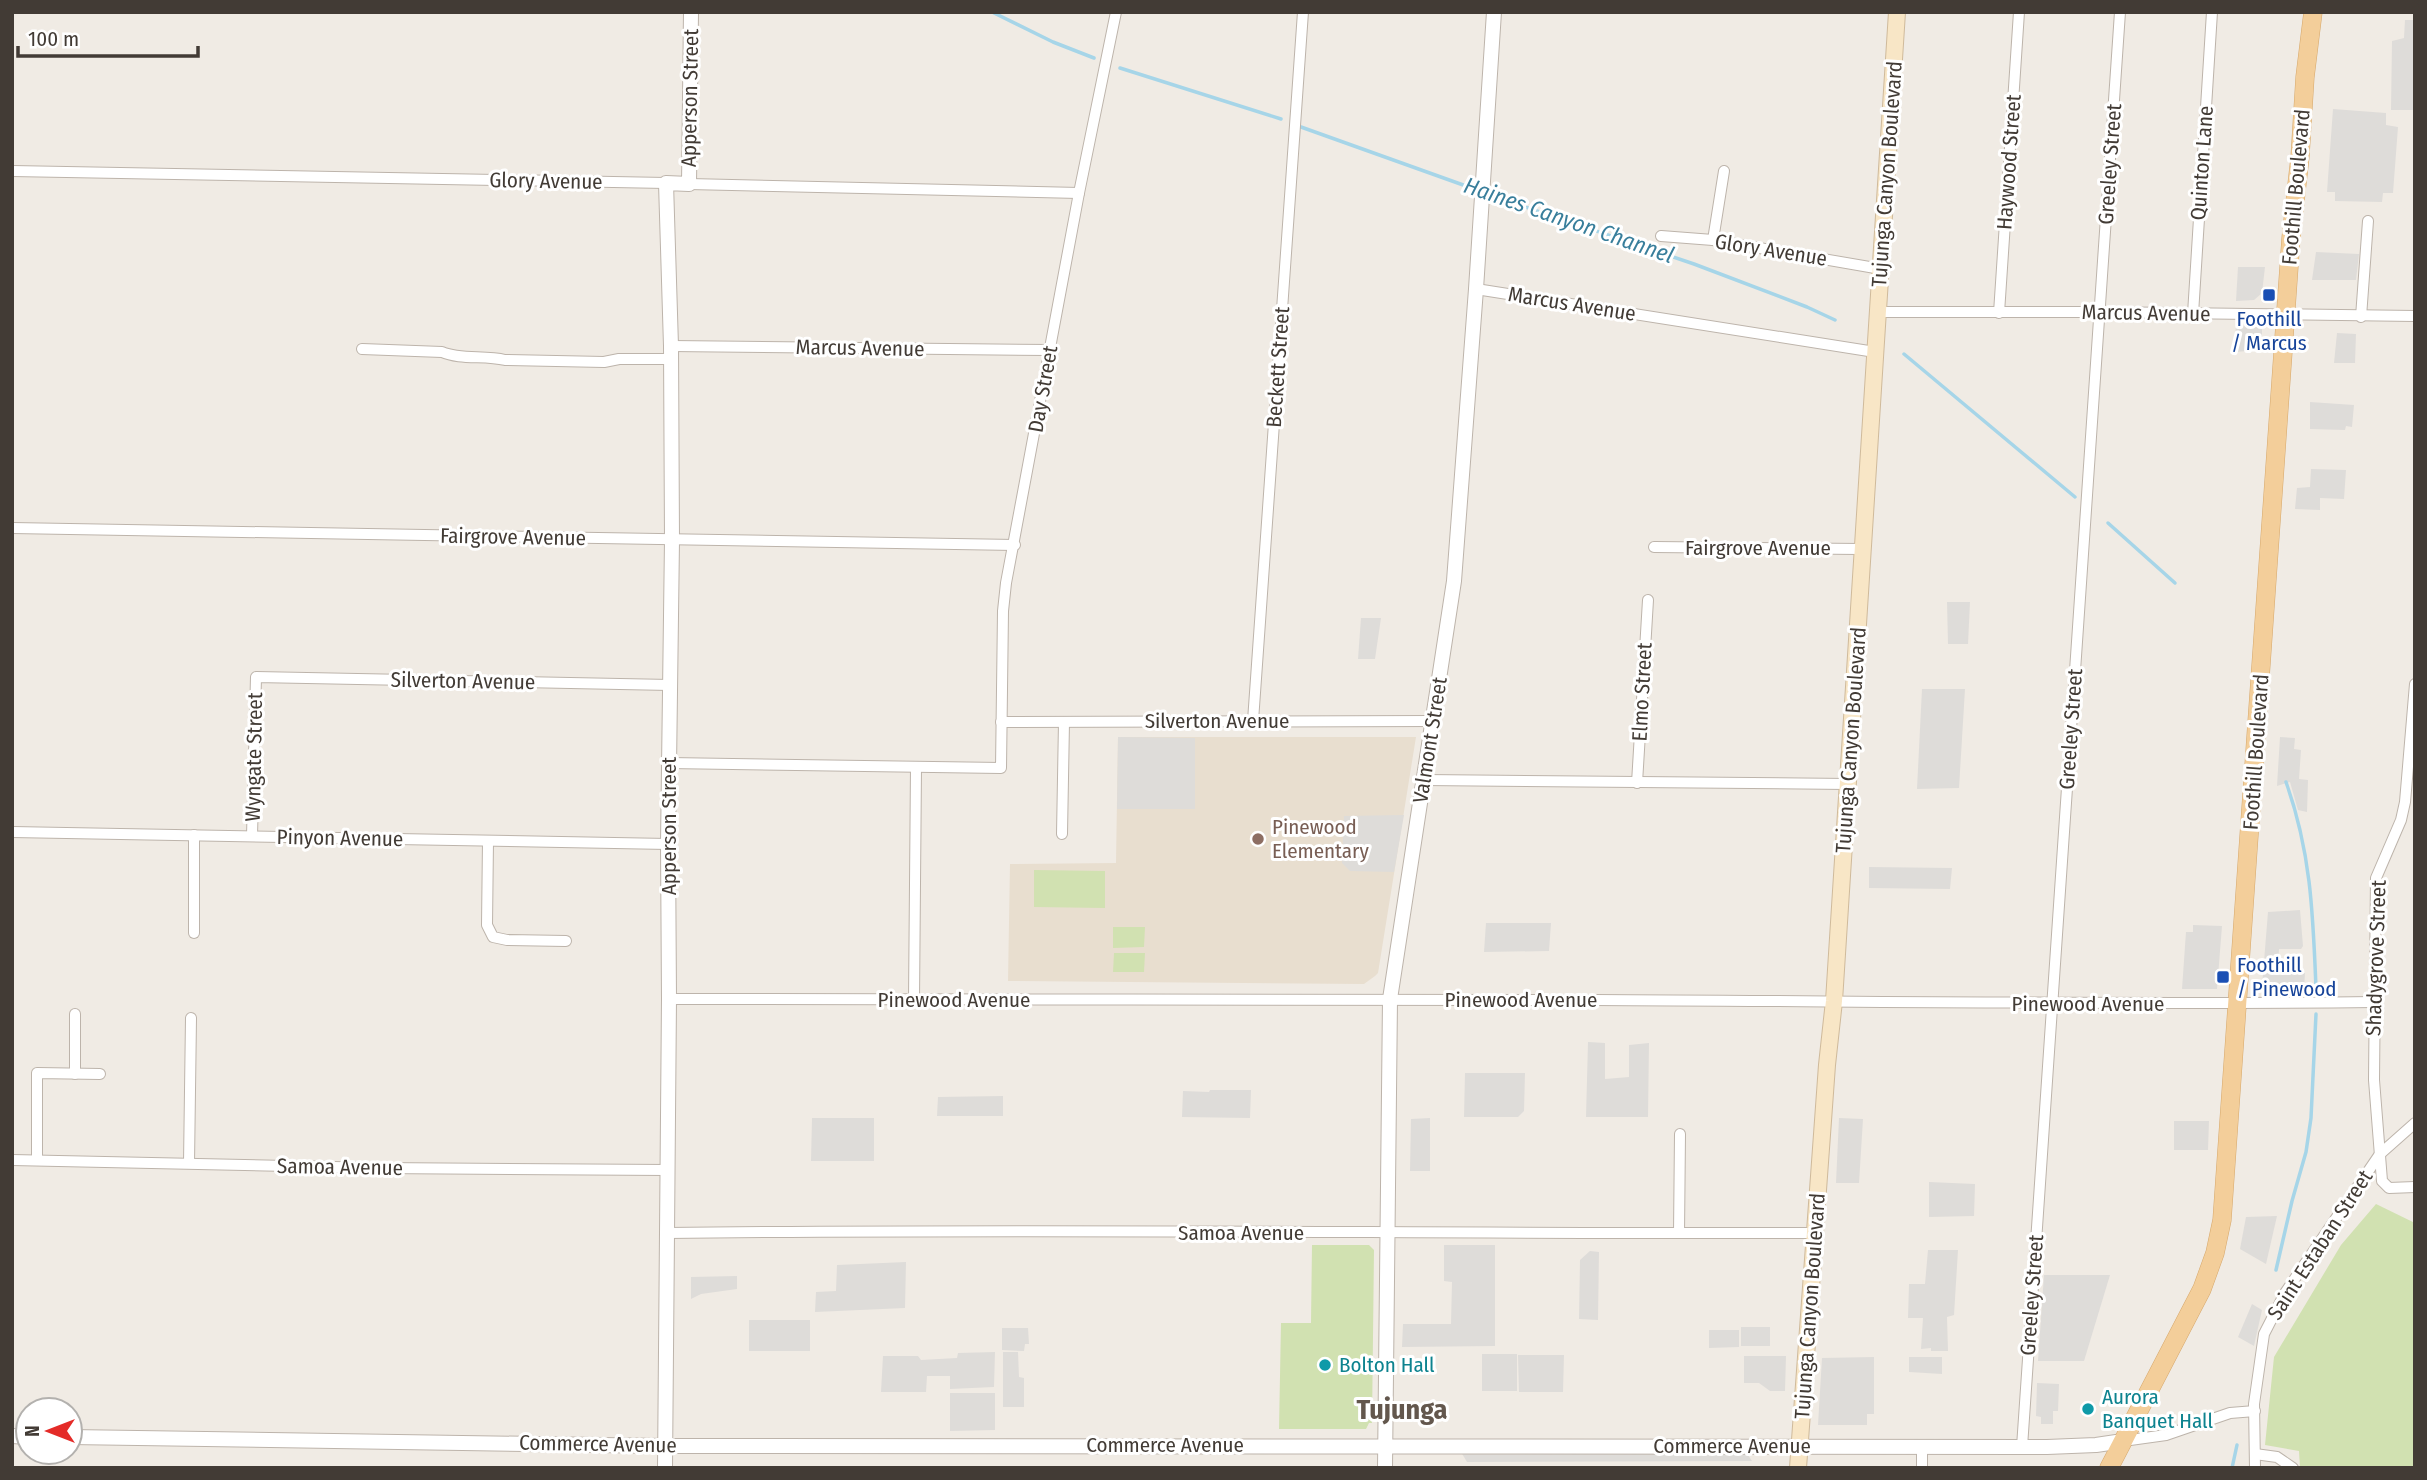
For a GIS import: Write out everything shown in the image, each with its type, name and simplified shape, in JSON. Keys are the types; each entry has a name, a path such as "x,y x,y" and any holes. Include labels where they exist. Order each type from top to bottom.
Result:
{"main road":[{"name":"Tujunga Canyon Boulevard","path":"1798,1468 1834,1001 1897,12"},
{"name":"Foothill Boulevard","path":"2109,1468 2197,1299 2215,1254 2222,1220 2286,315 2305,77 2313,12"}],"street":[{"name":"Apperson Street","path":"689,184 691,12"},
{"name":"Day Street","path":"916,767 1000,768 1003,611 1079,193 1116,12"},
{"name":"Beckett Street","path":"1253,721 1303,12"},
{"name":"Valmont Street","path":"1385,1468 1390,999 1454,580 1494,12"},
{"name":"Haywood Street","path":"1999,313 2019,12"},
{"name":"Greeley Street","path":"2022,1447 2120,12"},
{"name":"Quinton Lane","path":"2193,314 2212,12"},
{"path":"1713,240 1724,171"},
{"name":"Glory Avenue","path":"12,172 1079,193"},
{"name":"Apperson Street","path":"664,1468 672,540 671,352 666,183"},
{"path":"2361,317 2368,221"},
{"name":"Glory Avenue","path":"1661,236 1713,240 1881,269"},
{"name":"Marcus Avenue","path":"1476,289 1875,352"},
{"name":"Marcus Avenue","path":"1878,312 2415,316"},
{"name":"Marcus Avenue","path":"362,349 442,352 505,360 604,362 671,352 1050,350"},
{"name":"Fairgrove Avenue","path":"12,528 1014,545"},
{"name":"Fairgrove Avenue","path":"1654,547 1861,549"},
{"name":"Elmo Street","path":"1637,783 1648,600"},
{"name":"Silverton Avenue","path":"256,677 670,685"},
{"name":"Wyngate Street","path":"252,836 256,677"},
{"name":"Shadygrove Street","path":"2379,1154 2374,1080 2376,878 2406,802 2415,684"},
{"name":"Silverton Avenue","path":"1001,722 1433,721"},
{"path":"1062,834 1064,722"},
{"path":"669,763 916,767 914,1000"},
{"path":"1424,780 1848,784"},
{"name":"Pinyon Avenue","path":"12,832 668,844"},
{"path":"194,835 194,933"},
{"path":"488,841 487,925 493,937 507,940 566,940"},
{"name":"Pinewood Avenue","path":"669,999 1390,999 2052,1004 2374,1002"},
{"path":"75,1014 75,1074"},
{"path":"189,1163 191,1018"},
{"path":"37,1160 37,1073 100,1074"},
{"name":"Saint Estaban Street","path":"2255,1468 2255,1412 2264,1334 2285,1293 2379,1154 2415,1123"},
{"path":"1679,1233 1680,1134"},
{"path":"2379,1154 2382,1181 2389,1188 2415,1187"},
{"name":"Samoa Avenue","path":"12,1160 390,1168 668,1170"},
{"name":"Samoa Avenue","path":"667,1233 1815,1233"},
{"name":"Commerce Avenue","path":"84,1437 665,1446 2022,1447 2096,1445 2166,1435 2230,1413 2255,1412"},
{"path":"1922,1445 1922,1468"},
{"path":"2255,1454 2277,1457 2294,1468"}],"shaded area":[{"path":"2405,20 2415,20 2415,110 2391,110 2392,41 2404,38"},
{"path":"2333,109 2386,113 2386,125 2398,127 2393,193 2383,193 2382,202 2335,201 2335,192 2327,192"},
{"path":"2316,252 2359,254 2356,280 2312,280"},
{"path":"2238,267 2265,267 2262,293 2254,300 2236,301"},
{"path":"2262,325 2262,350 2234,352 2236,326"},
{"path":"2337,333 2356,334 2355,363 2334,363"},
{"path":"2310,402 2354,405 2352,427 2346,426 2345,430 2310,429"},
{"path":"2311,469 2346,470 2344,499 2320,498 2320,510 2295,509 2297,488 2310,487"},
{"path":"1947,602 1970,602 1968,644 1948,644"},
{"path":"1361,618 1381,618 1375,659 1358,659"},
{"path":"1922,689 1965,689 1959,788 1917,789"},
{"name":"Pinewood Elementary","path":"1118,737 1416,737 1378,973 1364,984 1008,981 1010,864 1116,863"},
{"path":"1118,737 1195,738 1195,809 1117,809"},
{"path":"2280,737 2295,738 2294,749 2301,750 2299,779 2308,780 2307,812 2298,810 2290,782 2277,786"},
{"path":"1404,815 1394,872 1350,871 1342,863 1344,816"},
{"path":"1869,867 1952,868 1950,889 1869,888"},
{"path":"2300,910 2303,946 2301,949 2279,949 2278,971 2305,973 2304,989 2265,990 2262,986 2268,912"},
{"path":"1486,923 1551,923 1549,951 1484,952"},
{"path":"2193,925 2222,926 2217,989 2182,989 2186,932 2193,932"},
{"path":"1588,1042 1605,1043 1605,1079 1629,1077 1629,1045 1649,1043 1648,1117 1586,1117"},
{"path":"1465,1073 1525,1073 1524,1111 1518,1117 1464,1117"},
{"path":"1251,1090 1250,1118 1182,1117 1183,1091"},
{"path":"1003,1096 1003,1116 937,1116 938,1097"},
{"path":"812,1118 874,1118 874,1161 811,1161"},
{"path":"1430,1118 1430,1171 1410,1171 1411,1119"},
{"path":"1839,1118 1863,1119 1859,1183 1836,1183"},
{"path":"2174,1121 2209,1121 2208,1150 2174,1150"},
{"path":"1929,1182 1975,1184 1974,1216 1929,1217"},
{"path":"2277,1216 2266,1264 2240,1249 2246,1217"},
{"path":"1444,1245 1495,1245 1495,1346 1402,1347 1403,1324 1451,1324 1452,1282 1444,1281"},
{"path":"1928,1250 1958,1250 1954,1315 1947,1317 1948,1351 1921,1349 1923,1318 1908,1318 1909,1284 1925,1284"},
{"path":"1590,1251 1599,1252 1598,1320 1579,1319 1580,1260"},
{"path":"906,1262 905,1308 815,1312 816,1292 836,1291 837,1265"},
{"path":"2044,1275 2110,1275 2084,1361 2038,1361"},
{"path":"737,1276 737,1289 701,1294 691,1299 691,1277"},
{"path":"2252,1304 2262,1310 2254,1346 2238,1337"},
{"path":"749,1320 810,1320 810,1351 749,1351"},
{"path":"1741,1327 1770,1327 1770,1346 1741,1346"},
{"path":"1002,1328 1028,1328 1029,1344 1025,1344 1024,1351 1002,1350"},
{"path":"1709,1330 1739,1330 1739,1347 1709,1348"},
{"path":"995,1352 994,1387 950,1389 950,1376 927,1376 926,1392 881,1392 883,1356 918,1356 921,1360 957,1358 958,1353"},
{"path":"1003,1352 1018,1352 1019,1377 1024,1378 1024,1407 1003,1407"},
{"path":"1482,1354 1517,1354 1517,1391 1482,1391"},
{"path":"1518,1355 1564,1355 1563,1392 1519,1392"},
{"path":"1744,1356 1786,1356 1785,1391 1770,1391 1759,1383 1744,1383"},
{"path":"1874,1357 1874,1414 1867,1414 1867,1425 1818,1425 1822,1358"},
{"path":"1909,1357 1942,1357 1942,1374 1909,1372"},
{"path":"2037,1383 2059,1384 2058,1411 2053,1411 2053,1424 2041,1424 2041,1417 2036,1416"},
{"path":"950,1393 995,1393 995,1430 950,1431"},
{"path":"1461,1452 1746,1452 1752,1461 1467,1462"}],"green space":[{"path":"1034,870 1105,871 1105,908 1034,907"},
{"path":"1113,927 1145,927 1144,947 1113,948"},
{"path":"1114,953 1145,953 1144,972 1113,972"},
{"path":"2376,1204 2415,1223 2415,1468 2300,1468 2299,1451 2265,1445 2274,1357 2341,1245"},
{"path":"1312,1245 1369,1245 1374,1250 1372,1423 1369,1423 1366,1429 1279,1429 1281,1323 1311,1323"}],"waterway":[{"name":"Haines Canyon Channel","path":"992,12 1053,42 1094,58"},
{"name":"Haines Canyon Channel","path":"1120,68 1281,119"},
{"name":"Haines Canyon Channel","path":"1301,127 1480,191"},
{"name":"Haines Canyon Channel","path":"1487,194 1694,264 1835,320"},
{"name":"Haines Canyon Channel","path":"1904,354 2075,497"},
{"name":"Haines Canyon Channel","path":"2108,523 2175,583"},
{"name":"Haines Canyon Channel","path":"2286,782 2306,858 2316,988"},
{"name":"Haines Canyon Channel","path":"2276,1270 2306,1152 2311,1118 2316,1014"},
{"name":"Haines Canyon Channel","path":"2232,1468 2237,1445"}],"place":[{"name":"Foothill / Marcus","path":"2269,295"},
{"name":"Pinewood Elementary","path":"1258,839"},
{"name":"Foothill / Pinewood","path":"2223,977"},
{"name":"Bolton Hall","path":"1325,1365"},
{"name":"Aurora Banquet Hall","path":"2088,1409"}],"district":[{"name":"Tujunga","path":"1402,1409"}]}
